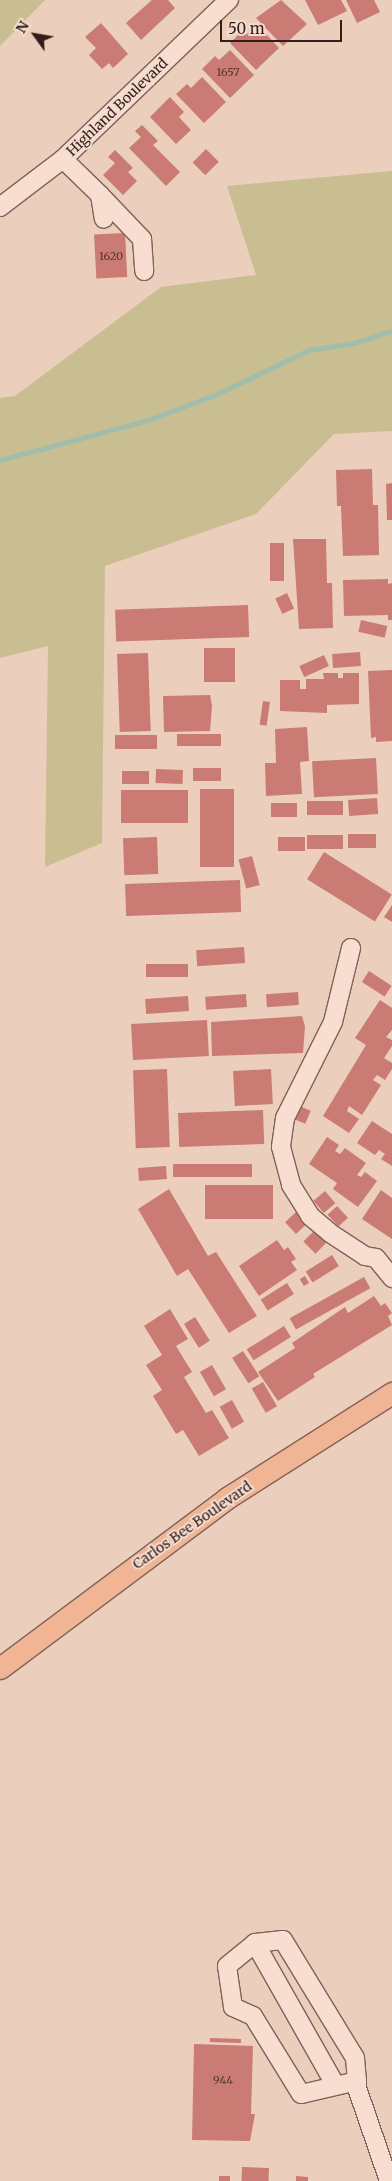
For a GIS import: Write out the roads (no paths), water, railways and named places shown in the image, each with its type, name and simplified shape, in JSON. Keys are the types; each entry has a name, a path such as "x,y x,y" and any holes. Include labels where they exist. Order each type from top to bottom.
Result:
{"main road":[{"name":"Carlos Bee Boulevard","path":"0,1668 227,1498 392,1393"}],"street":[{"name":"Highland Boulevard","path":"0,207 63,159 229,0"},
{"path":"63,159 142,239 144,271"},
{"path":"100,195 104,220"},
{"path":"351,948 333,1022 284,1118 281,1147 291,1185 310,1216 330,1233 365,1256 376,1258 392,1278"},
{"path":"357,2081 301,2094 253,2016 233,2007 227,1966 255,1943 282,1940 355,2058 357,2081 389,2181"},
{"path":"255,1943 336,2086"}],"waterway":[{"path":"0,460 145,421 215,395 309,350 354,343 392,331"}]}
